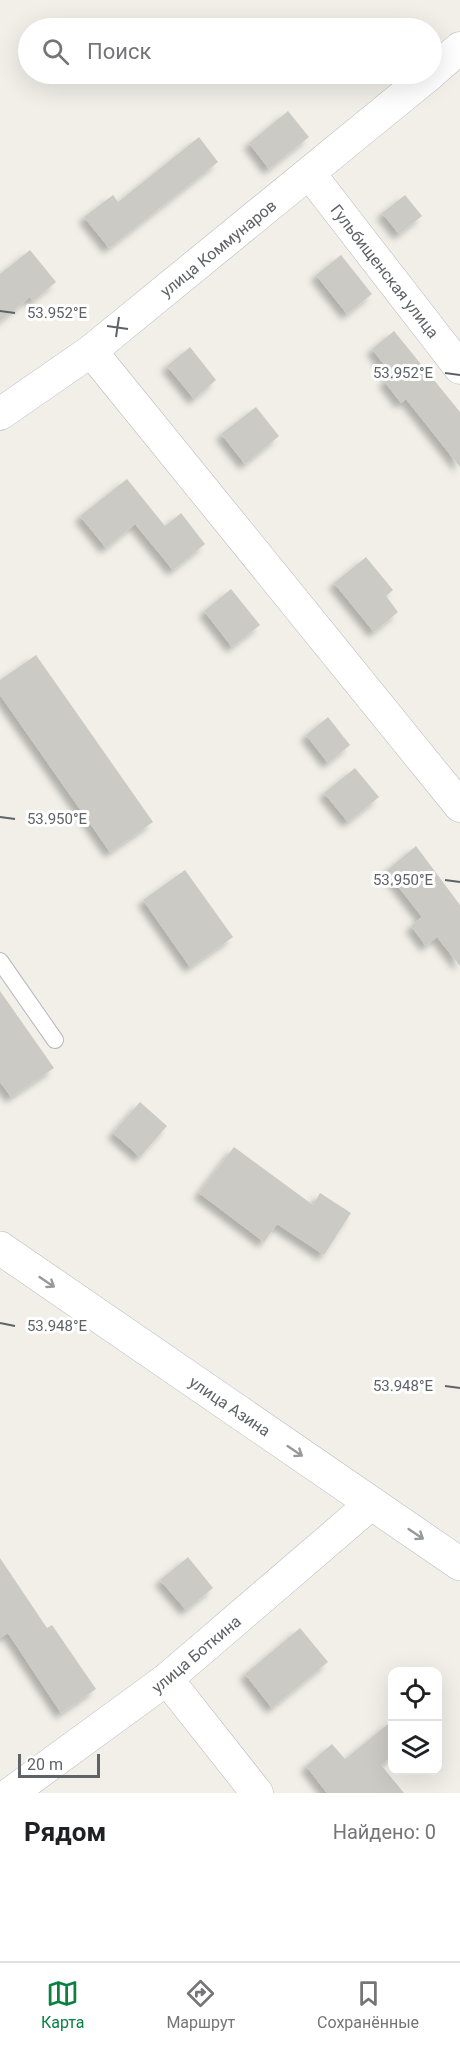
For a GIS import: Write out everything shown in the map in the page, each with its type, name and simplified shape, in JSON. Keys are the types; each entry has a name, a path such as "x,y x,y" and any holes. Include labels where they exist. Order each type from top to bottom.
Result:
{"main road":[{"name":"улица Азина","path":"0,1248 460,1564"}],"street":[{"name":"улица Коммунаров","path":"442,64 460,48"},
{"name":"улица Коммунаров","path":"0,414 91,351 418,84"},
{"name":"Гульбищенская улица","path":"310,174 460,368"},
{"path":"91,351 460,806"},
{"name":"улица Боткина","path":"11,1793 167,1679 372,1503"},
{"path":"167,1679 257,1793"}],"lane":[{"path":"0,961 55,1040"}],"building":[{"path":"288,111 309,137 269,169 249,143"},
{"path":"199,137 218,162 109,248 84,217 113,195 118,202"},
{"path":"405,195 422,216 399,234 382,213"},
{"path":"30,250 56,282 33,301 30,297 0,321 0,274"},
{"path":"341,255 372,294 347,314 316,275"},
{"path":"394,331 460,412 460,467 406,399 401,403 384,381 392,375 372,349"},
{"path":"190,347 216,380 194,399 167,366"},
{"path":"256,407 279,436 245,464 221,434"},
{"path":"127,479 165,526 181,513 205,544 173,570 135,524 106,548 80,516"},
{"path":"366,557 393,590 386,596 398,612 374,632 334,583"},
{"path":"231,589 260,625 232,647 204,611"},
{"path":"36,655 153,822 110,852 0,695 0,680"},
{"path":"328,717 350,745 328,763 306,735"},
{"path":"355,768 379,797 348,822 324,793"},
{"path":"416,846 460,905 460,966 437,937 426,946 411,926 422,917 386,871"},
{"path":"185,870 233,937 190,967 143,900"},
{"path":"0,991 54,1068 11,1097 0,1082"},
{"path":"140,1102 167,1126 140,1157 113,1133"},
{"path":"234,1147 313,1205 320,1193 351,1213 324,1255 277,1224 264,1242 199,1193"},
{"path":"188,1557 213,1588 186,1610 160,1580"},
{"path":"0,1558 47,1628 52,1625 96,1689 61,1713 8,1633 0,1638"},
{"path":"300,1628 328,1662 272,1708 245,1674"},
{"path":"388,1724 388,1760 381,1765 404,1793 327,1793 306,1766 332,1744 345,1759"}]}
